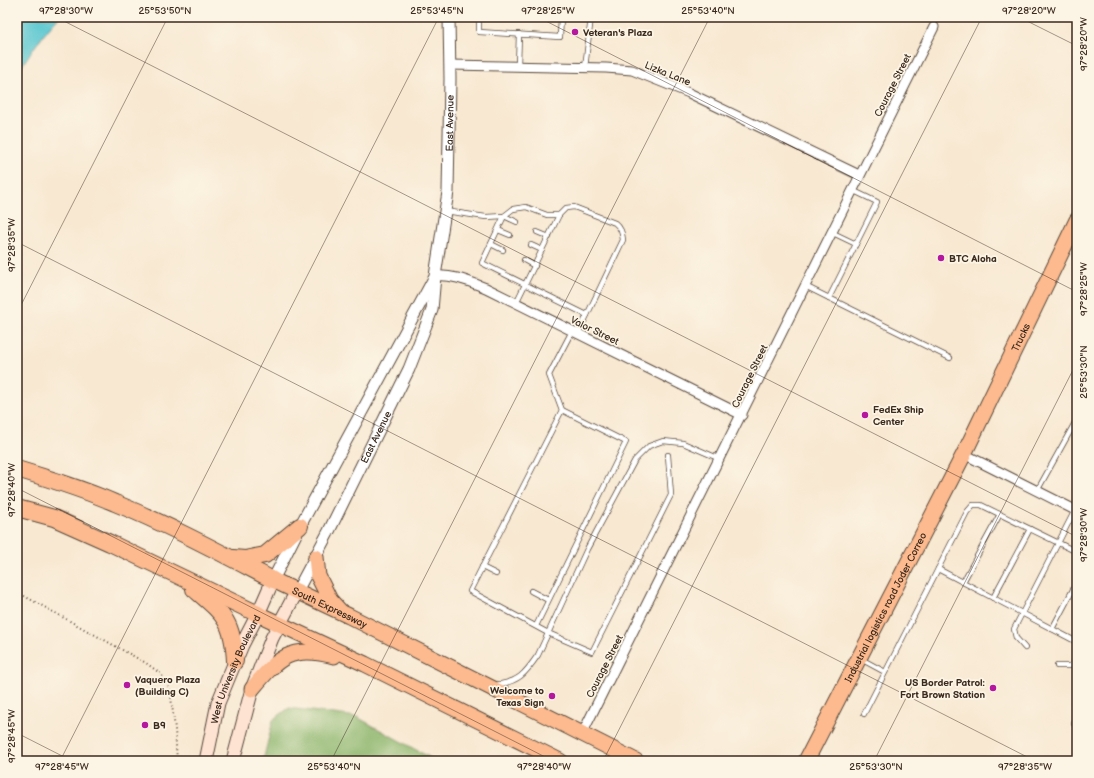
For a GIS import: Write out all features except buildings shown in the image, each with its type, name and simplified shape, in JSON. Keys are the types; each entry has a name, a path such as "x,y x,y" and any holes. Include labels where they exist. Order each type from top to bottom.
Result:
{"highway":[{"name":"Trucks","path":"964,454 1077,220"},
{"name":"Industrial logistics road Joder Correo","path":"806,761 964,454"},
{"name":"South Expressway","path":"17,469 51,479 115,502 169,527 636,761"},
{"path":"17,508 54,518 110,543 365,664 560,761"},
{"path":"229,557 245,559 265,555 300,526"},
{"path":"316,557 318,576 330,600 342,613"},
{"path":"176,574 221,613 229,627 232,637 235,661"},
{"path":"252,688 268,669 281,658 292,653 311,652 327,654 365,664"}],"main road":[{"name":"West University Boulevard","path":"206,761 218,703 242,645 274,580"},
{"path":"232,761 252,688 279,624 297,591"}],"street":[{"name":"East Avenue","path":"297,591 316,557 412,362 432,310 435,276 448,192 450,65 449,17"},
{"name":"Courage Street","path":"582,734 934,27"},
{"name":"Lizka Lane","path":"450,65 632,70 689,93 859,175"},
{"name":"East Avenue","path":"274,580 300,526 435,276"},
{"name":"Valor Street","path":"435,276 470,282 516,303 742,415"},
{"path":"964,454 1076,511"}],"lane":[{"path":"479,17 479,32 560,37 561,17"},
{"path":"585,68 591,17"},
{"path":"518,66 519,34"},
{"path":"829,298 877,202 852,190"},
{"path":"516,303 559,215 566,208 574,206 615,222 619,227 622,232 623,240 587,316 549,375 562,410 626,442 536,626"},
{"path":"559,215 546,215 526,207 513,209 504,216 482,263 587,316"},
{"path":"445,211 486,217 504,216 517,222"},
{"path":"498,230 510,236"},
{"path":"537,232 549,237"},
{"path":"831,232 856,244"},
{"path":"491,244 503,250"},
{"path":"531,245 542,250"},
{"path":"524,260 535,266"},
{"path":"805,286 950,358"},
{"path":"562,410 470,591 548,633 592,652 671,495 668,455"},
{"path":"1037,491 1077,419"},
{"path":"487,686 505,684 516,680 528,669 538,655 596,532 635,460 649,446 663,441 683,443 720,459"},
{"path":"864,714 967,512 973,505 981,505 1077,552"},
{"path":"1025,648 1016,638 1014,629 1076,511"},
{"path":"963,582 1000,514"},
{"path":"993,598 1030,529"},
{"path":"482,567 496,574"},
{"path":"938,569 1077,642"},
{"path":"1052,629 1077,582"},
{"path":"531,591 548,600"},
{"path":"859,658 885,672"},
{"path":"1057,666 1070,666 1077,659"},
{"path":"1077,714 1074,724 1077,727"}],"path":[{"path":"17,592 146,663 161,674 170,689 177,761"}],"green space":[{"path":"289,708 357,717 436,761 263,761 273,720"}],"water":[{"path":"17,17 59,17 36,45 17,75"}],"place":[{"name":"Veteran's Plaza","path":"575,32"},
{"name":"BTC Aloha","path":"941,258"},
{"name":"FedEx Ship Center","path":"865,415"},
{"name":"Vaquero Plaza (Building C)","path":"127,685"},
{"name":"US Border Patrol: Fort Brown Station","path":"993,688"},
{"name":"Welcome to Texas Sign","path":"552,696"},
{"name":"B9","path":"145,725"}]}
